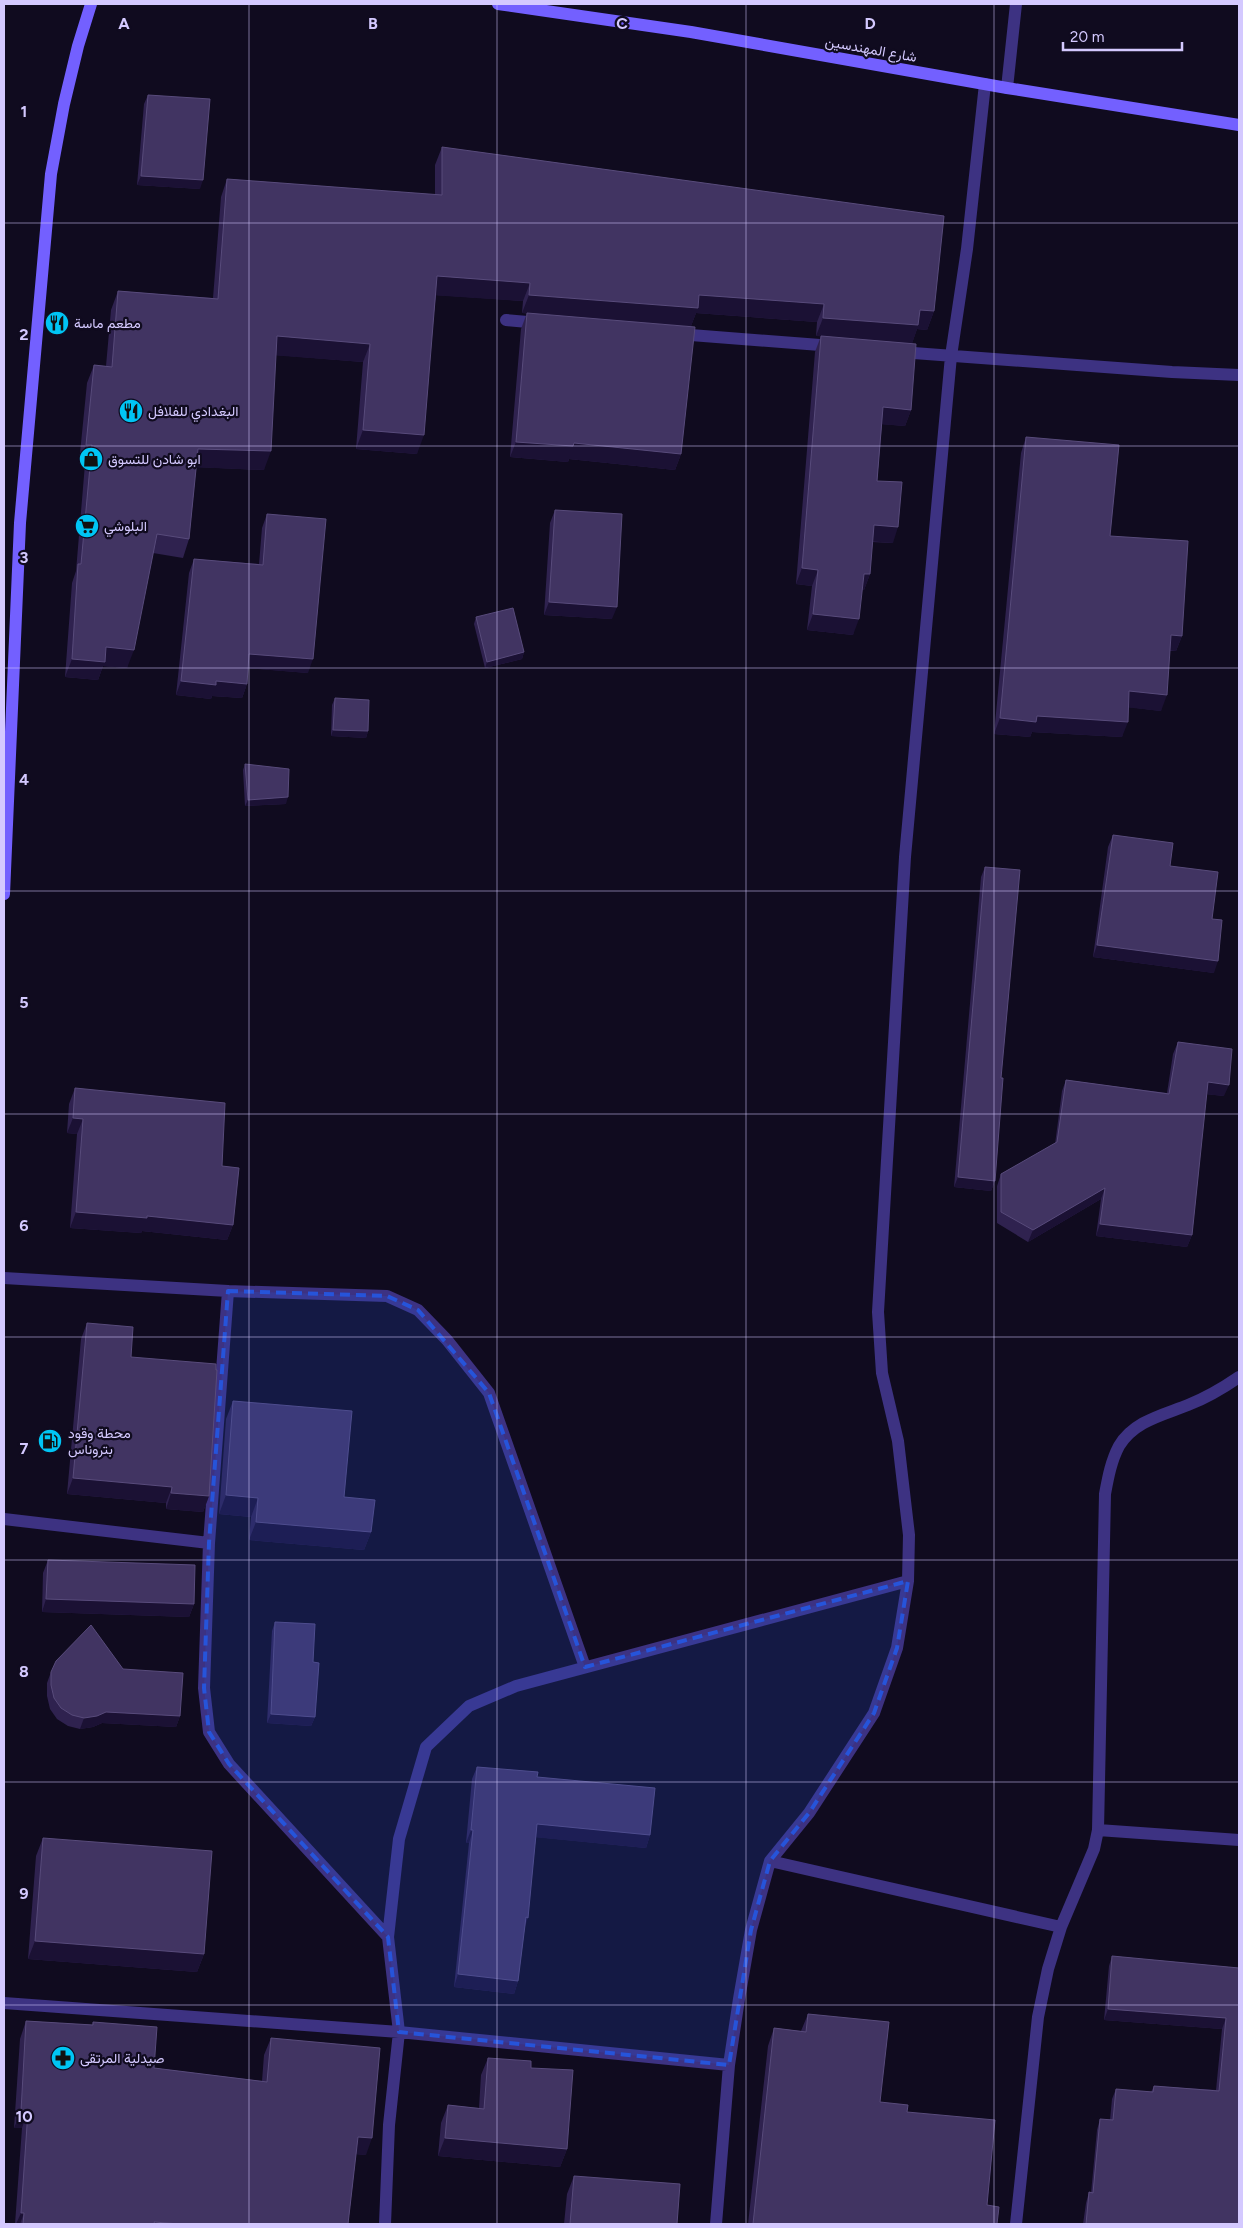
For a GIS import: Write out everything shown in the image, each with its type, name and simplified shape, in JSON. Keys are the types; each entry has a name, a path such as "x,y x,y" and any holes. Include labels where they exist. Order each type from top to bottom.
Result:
{"main road":[{"path":"4,894 6,780 20,523 51,174 64,104 78,46 91,4"},
{"name":"شارع المهندسين","path":"498,4 701,34 1007,88 1239,125"}],"street":[{"path":"1007,88 1016,4"},
{"path":"716,2224 729,2065 751,1930 770,1861 809,1813 874,1713 897,1648 908,1581 909,1535 902,1469 898,1441 882,1373 878,1312 905,858 951,356 967,249 985,84"},
{"path":"506,320 555,324"},
{"path":"664,333 842,347"},
{"path":"892,351 1172,372 1239,375"},
{"path":"4,1278 228,1291 387,1296 418,1310 448,1340 489,1393 585,1668"},
{"path":"228,1291 209,1543 204,1688 209,1732 229,1764 388,1937"},
{"path":"1016,2224 1038,2017 1048,1969 1061,1927 1094,1849 1098,1830 1105,1494 1111,1466 1120,1445 1133,1429 1150,1419 1189,1404 1225,1387 1239,1377"},
{"path":"4,1519 209,1543"},
{"path":"385,2224 390,2125 399,2032 388,1937 399,1839 426,1747 469,1706 516,1686 908,1581"},
{"path":"1098,1830 1239,1840"},
{"path":"770,1861 1061,1927"},
{"path":"4,2003 399,2032 729,2065"}],"highlighted area":[{"path":"228,1291 387,1296 418,1310 489,1393 585,1667 908,1581 897,1648 874,1713 809,1813 770,1861 751,1930 729,2065 399,2032 388,1937 229,1764 209,1732 204,1688 209,1543"}],"building":[{"path":"148,95 210,99 203,180 141,176"},
{"path":"442,147 944,216 934,311 920,310 918,325 823,318 824,304 699,295 698,308 529,295 530,283 437,276 424,435 363,430 370,344 277,336 271,451 198,449 189,539 157,534 134,650 106,647 105,662 72,659 78,564 81,564 92,445 86,445 94,365 112,367 118,291 218,299 227,179 442,195"},
{"path":"527,313 695,327 681,454 574,443 573,446 516,442"},
{"path":"821,336 916,344 911,410 883,407 877,481 902,482 898,527 874,525 870,574 864,574 859,619 813,614 818,570 802,568"},
{"path":"1026,437 1119,445 1110,536 1188,541 1182,636 1171,635 1167,695 1129,691 1128,722 1037,716 1036,722 1000,718"},
{"path":"555,510 622,514 617,607 549,602"},
{"path":"267,514 326,519 313,659 249,654 247,684 216,681 216,685 181,681 194,559 263,565"},
{"path":"513,608 524,652 487,662 476,617"},
{"path":"335,698 369,700 368,731 333,730"},
{"path":"245,764 289,769 288,797 248,800"},
{"path":"1113,835 1173,843 1170,866 1218,872 1212,919 1222,920 1218,961 1097,945"},
{"path":"985,867 1020,870 1001,1078 1003,1078 995,1181 958,1177"},
{"path":"1178,1042 1232,1049 1229,1085 1208,1082 1192,1235 1100,1224 1105,1188 1033,1230 1001,1212 1001,1174 1057,1142 1066,1080 1169,1094"},
{"path":"75,1088 225,1103 222,1166 239,1168 233,1225 147,1216 147,1218 76,1212 83,1119 73,1118"},
{"path":"87,1323 133,1327 131,1357 216,1364 209,1496 171,1493 172,1487 73,1478"},
{"path":"233,1401 352,1411 344,1497 375,1500 371,1532 256,1522 258,1498 226,1495"},
{"path":"48,1560 195,1565 194,1604 46,1599"},
{"path":"275,1622 315,1624 313,1662 319,1663 315,1717 271,1714"},
{"path":"91,1625 123,1669 183,1673 180,1716 106,1712 84,1718 72,1715 61,1708 54,1698 51,1672 56,1661"},
{"path":"477,1767 538,1772 537,1777 655,1788 650,1835 537,1824 528,1918 526,1917 518,1981 458,1974 473,1830 471,1830"},
{"path":"43,1838 212,1851 204,1954 35,1941"},
{"path":"1112,1956 1239,1968 1239,2224 1086,2224 1089,2192 1093,2193 1100,2119 1113,2120 1116,2089 1153,2092 1154,2086 1219,2091 1226,2018 1108,2009"},
{"path":"808,2014 889,2022 880,2102 908,2105 907,2112 995,2120 987,2205 999,2207 997,2224 753,2224 774,2028 806,2032"},
{"path":"26,2021 93,2025 93,2022 157,2027 154,2068 267,2082 271,2038 380,2048 372,2138 358,2137 348,2224 180,2224 154,2222 155,2224 23,2224 24,2213 21,2213 28,2111 21,2111"},
{"path":"488,2058 531,2061 531,2068 573,2070 567,2149 445,2138 448,2105 484,2109"},
{"path":"574,2176 680,2184 677,2224 570,2224"}],"place":[{"name":"مطعم ماسة","path":"57,323"},
{"name":"البغدادي للفلافل","path":"131,411"},
{"name":"ابو شادن للتسوق","path":"91,459"},
{"name":"البلوشي","path":"87,526"},
{"name":"محطة وقود بتروناس","path":"50,1441"},
{"name":"صيدلية المرتقى","path":"63,2058"}]}
